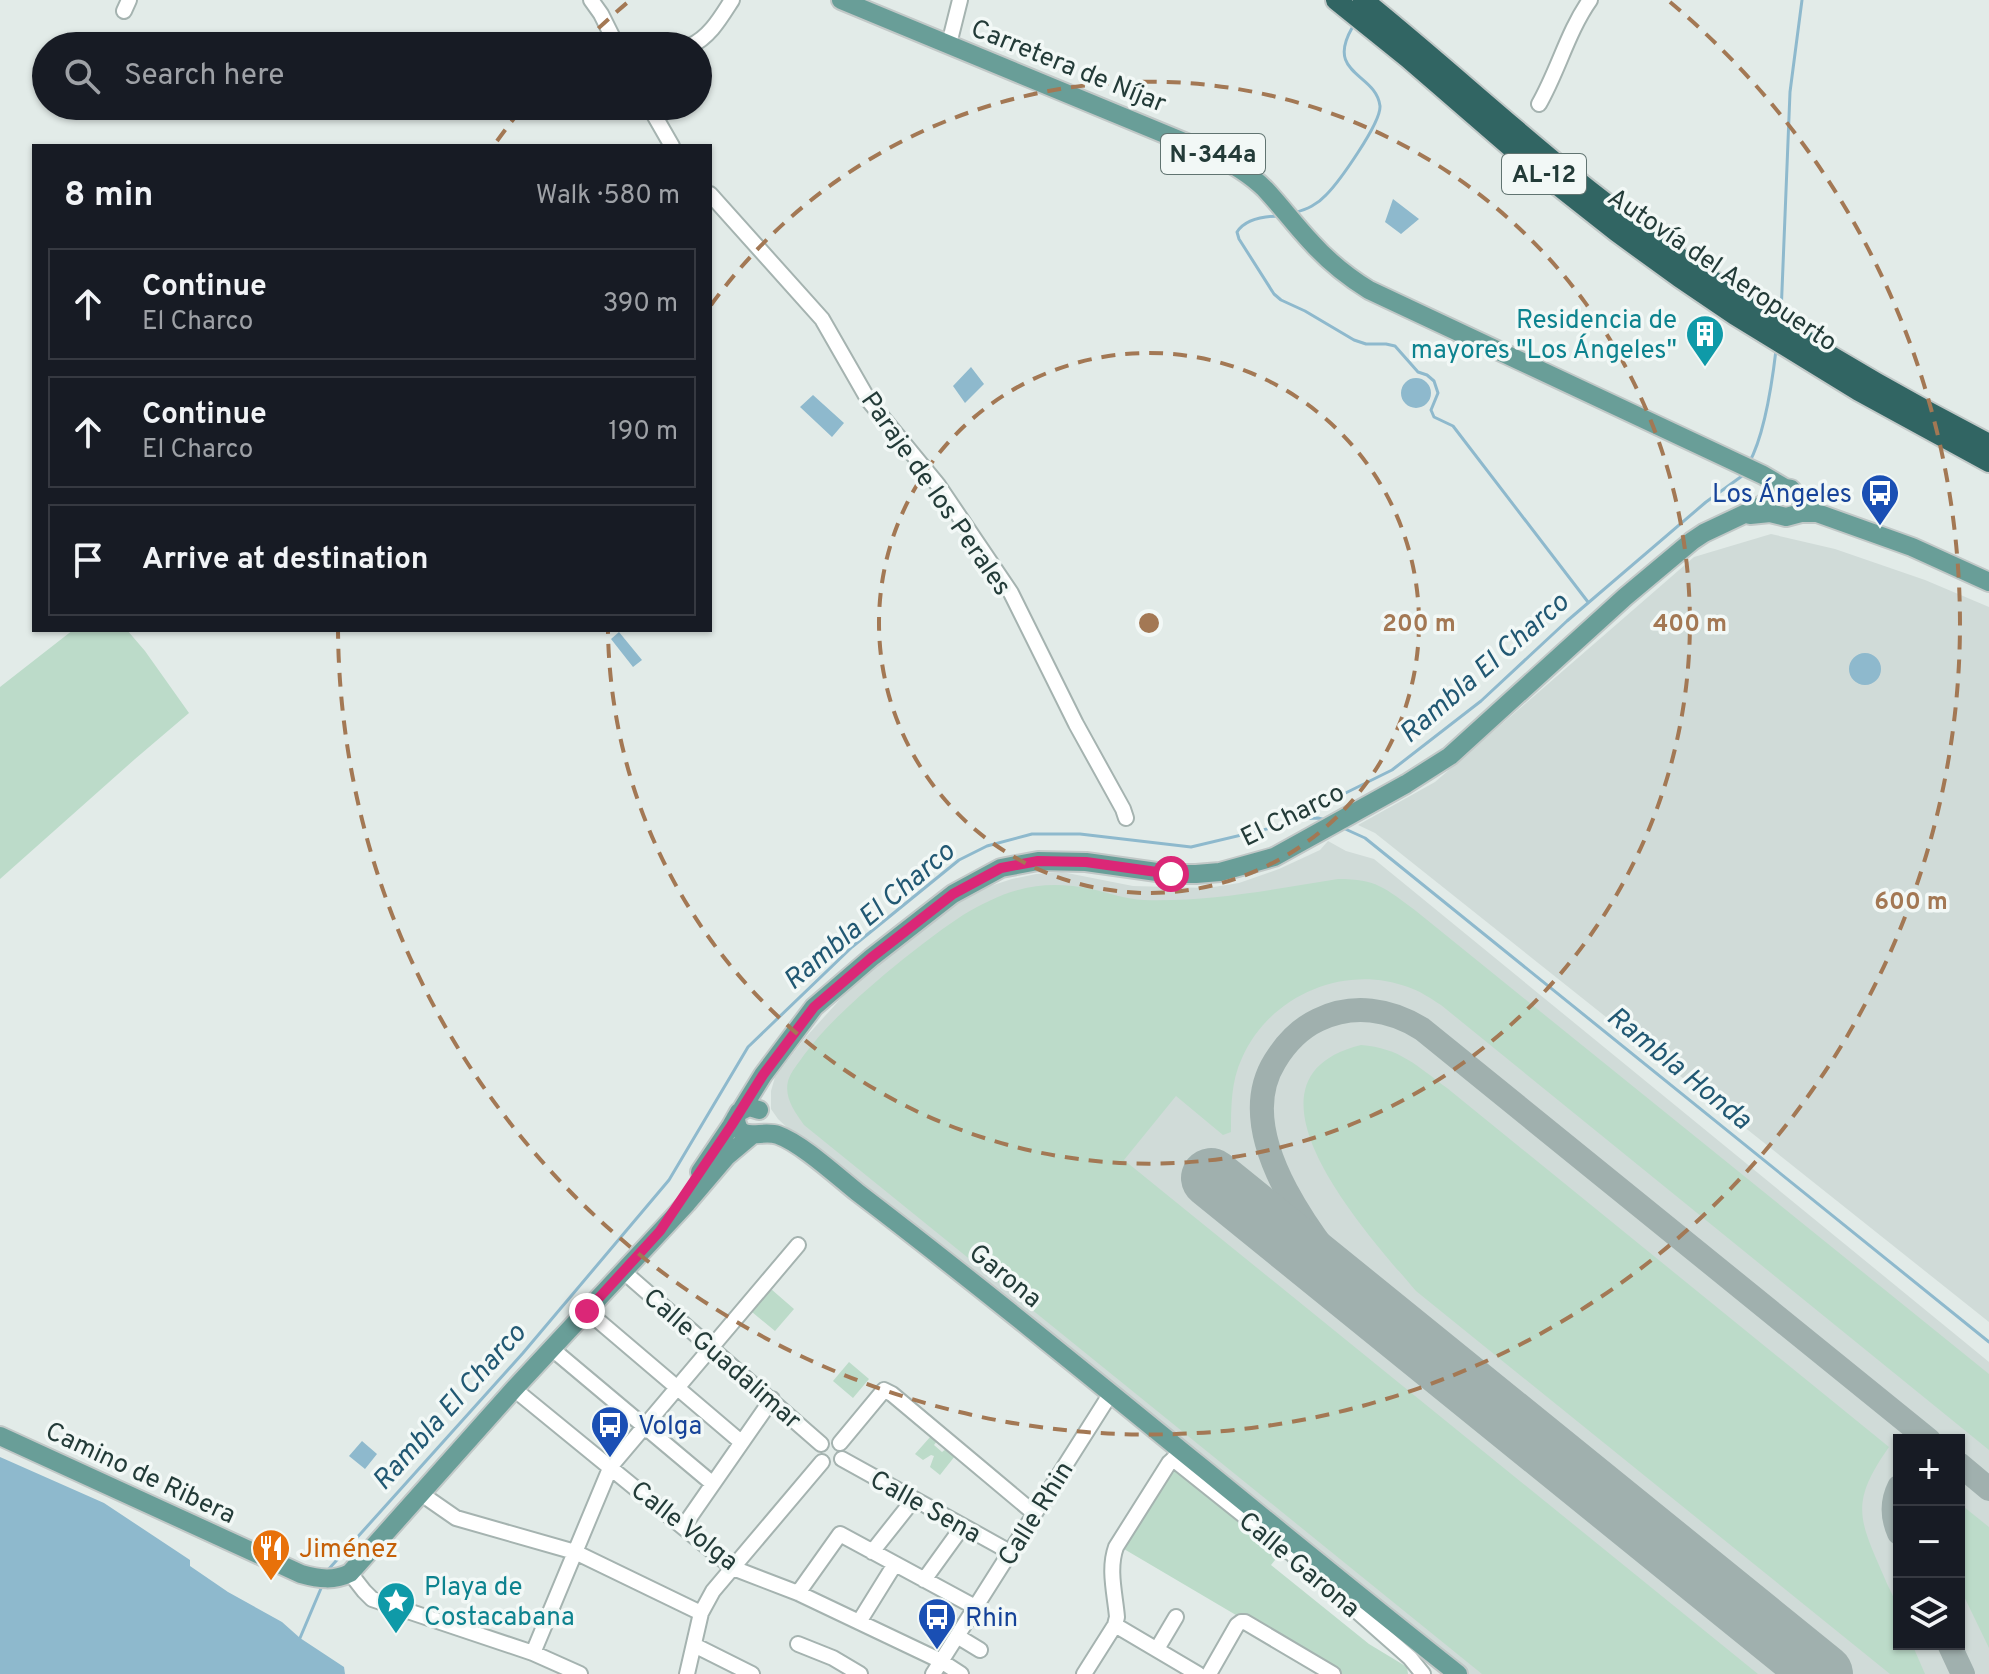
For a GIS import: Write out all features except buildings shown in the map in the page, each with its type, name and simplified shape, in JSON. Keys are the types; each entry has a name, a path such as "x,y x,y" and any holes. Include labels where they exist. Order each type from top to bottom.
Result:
{"highway":[{"name":"Autovía del Aeropuerto","path":"1336,0 1580,203 1679,277 1765,324"},
{"name":"Autovía del Aeropuerto","path":"1363,0 1590,191 1765,324 1859,391 1989,462"},
{"name":"Autovía del Aeropuerto","path":"1791,341 1989,444"}],"main road":[{"name":"Carretera de Níjar","path":"841,0 1236,166 1256,181 1336,267 1369,290 1730,458 1763,475 1782,502"},
{"path":"1782,502 1912,547 1989,582"},
{"name":"El Charco","path":"755,1134 765,1124 750,1112 758,1083 814,1007 953,894 1001,868 1038,861 1086,862 1171,874 1196,874 1220,872 1274,857 1450,756 1625,597 1704,533 1782,502"},
{"path":"750,1112 737,1125 741,1132 773,1134 793,1143"},
{"path":"750,1112 793,1143"},
{"path":"660,1231 750,1112"},
{"path":"350,1573 727,1156 755,1134"},
{"name":"Garona","path":"793,1143 1161,1433 1178,1455 1458,1674"},
{"name":"Camino de Ribera","path":"0,1436 301,1574 331,1579 350,1573"}],"street":[{"path":"591,0 610,32"},
{"path":"710,32 732,0"},
{"path":"949,44 960,0"},
{"path":"1539,104 1590,0"},
{"path":"657,120 671,144"},
{"name":"Paraje de los Perales","path":"712,196 822,319 869,401 938,485 1011,593 1126,818"},
{"path":"533,1653 611,1466 798,1245"},
{"name":"Calle Guadalimar","path":"624,1272 821,1444"},
{"path":"587,1311 741,1442"},
{"path":"551,1348 713,1484"},
{"name":"Calle Volga","path":"514,1389 733,1568 798,1593 859,1622 937,1667 961,1674"},
{"path":"840,1443 884,1390 964,1452 1034,1513"},
{"name":"Calle Rhin","path":"937,1667 1111,1393"},
{"path":"683,1527 772,1399"},
{"path":"832,1439 840,1443 844,1450 842,1459 830,1466 822,1462 818,1451 821,1444 832,1439"},
{"path":"1084,1674 1115,1625 1112,1558 1116,1547 1169,1463 1178,1455"},
{"name":"Calle Garona","path":"1178,1455 1410,1658 1423,1674"},
{"name":"Calle Sena","path":"842,1459 1010,1552"},
{"path":"687,1674 701,1613 713,1591 822,1462"},
{"path":"420,1493 456,1518 575,1552 701,1613"},
{"path":"872,1552 914,1499"},
{"path":"924,1580 963,1526"},
{"path":"798,1593 840,1534 975,1607"},
{"path":"859,1622 895,1564"},
{"path":"350,1573 372,1599 533,1653 580,1674"},
{"path":"1157,1649 1176,1617"},
{"path":"1209,1674 1241,1622 1333,1674"},
{"path":"1115,1625 1198,1674"},
{"path":"957,1636 980,1650"},
{"path":"798,1644 833,1658 860,1674"},
{"path":"694,1645 752,1674"}],"shaded area":[{"path":"1771,534 1835,549 1925,580 1989,607 1989,1322 1375,833 1358,825 1435,782 1694,557"},
{"path":"1328,841 1346,851 1374,859 1989,1362 1989,1674 1460,1674 797,1137 771,1109 775,1077 805,1038 874,962 969,896 987,887 1036,874 1062,872 1133,886 1207,888 1239,883 1320,850"}],"green space":[{"path":"70,632 129,632 189,713 0,879 0,687"},
{"path":"1338,879 1380,886 1416,911 1989,1374 1989,1450 1441,1005 1412,989 1384,981 1359,979 1311,990 1270,1017 1254,1036 1238,1067 1232,1094 1231,1132 1223,1135 1176,1096 1124,1160 1758,1674 1482,1674 804,1125 791,1104 787,1087 791,1074 832,1022 923,943 963,915 997,897 1036,886 1054,885 1082,887 1137,899 1193,899"},
{"path":"1361,1045 1387,1050 1417,1066 1889,1447 1876,1467 1863,1498 1864,1526 1893,1597 1893,1650 1915,1650 1925,1674 1890,1674 1416,1291 1342,1199 1320,1161 1306,1124 1305,1090 1322,1063"},
{"path":"771,1289 794,1309 775,1331 752,1312"},
{"path":"849,1362 869,1379 853,1398 833,1381"},
{"path":"931,1436 937,1441 934,1445 942,1452 946,1449 955,1456 940,1475 930,1467 934,1456 923,1460 915,1454"},
{"path":"1176,1471 1279,1555 1271,1565 1369,1644 1407,1667 1408,1674 1336,1674 1124,1549 1168,1475"},
{"path":"1965,1508 1989,1527 1989,1648 1965,1598"}],"water":[{"path":"1393,199 1419,219 1401,234 1385,222"},
{"path":"971,367 984,384 965,403 953,386"},
{"path":"1416,378 1426,383 1431,393 1426,403 1416,408 1406,403 1401,393 1406,383"},
{"path":"813,395 844,423 832,437 800,407"},
{"path":"619,632 642,660 633,667 611,639"},
{"path":"1865,653 1876,658 1881,669 1876,680 1865,685 1854,680 1849,669 1854,658"},
{"path":"362,1441 377,1454 365,1469 349,1456"},
{"path":"0,1457 104,1503 190,1560 190,1566 228,1592 282,1622 344,1667 345,1674 0,1674"}],"waterway":[{"name":"Rambla El Charco","path":"1781,315 1790,92 1802,0"},
{"path":"1294,213 1315,204 1332,188 1358,152 1378,114 1380,106 1377,95 1348,65 1344,55 1345,43 1352,28"},
{"path":"1281,216 1251,221 1237,232 1274,294 1354,340 1395,346 1418,372 1434,381 1438,393 1431,410 1434,417 1453,426 1588,602"},
{"name":"Rambla El Charco","path":"1749,463 1764,423 1776,350"},
{"name":"Rambla El Charco","path":"327,1571 523,1353 669,1180 748,1047 852,947 959,860 987,846 1032,834 1080,834 1191,847 1279,826 1392,770 1481,701 1567,621 1744,473"},
{"name":"Rambla Honda","path":"1298,819 1326,820"},
{"name":"Rambla Honda","path":"1343,828 1365,838 1989,1342"},
{"name":"Rambla El Charco","path":"300,1638 322,1586"}],"taxiway":[{"path":"1374,1311 1331,1259 1288,1194 1272,1159 1263,1125 1263,1092 1275,1061 1288,1042 1318,1020 1358,1010 1384,1013 1422,1029 1922,1434"},
{"path":"1965,1469 1989,1489"},
{"path":"1952,1650 1963,1674"}],"runway":[{"path":"1211,1178 1823,1674"}],"place":[{"name":"Residencia de mayores \"Los Ángeles\"","path":"1705,368"},
{"name":"Los Ángeles","path":"1880,527"},
{"name":"Volga","path":"610,1459"},
{"name":"Jiménez","path":"271,1582"},
{"name":"Playa de Costacabana","path":"396,1635"},
{"name":"Rhin","path":"937,1651"}],"route":[{"path":"587,1311 660,1231 763,1075 814,1007 953,894 1001,868 1038,861 1086,862 1171,874"}]}
